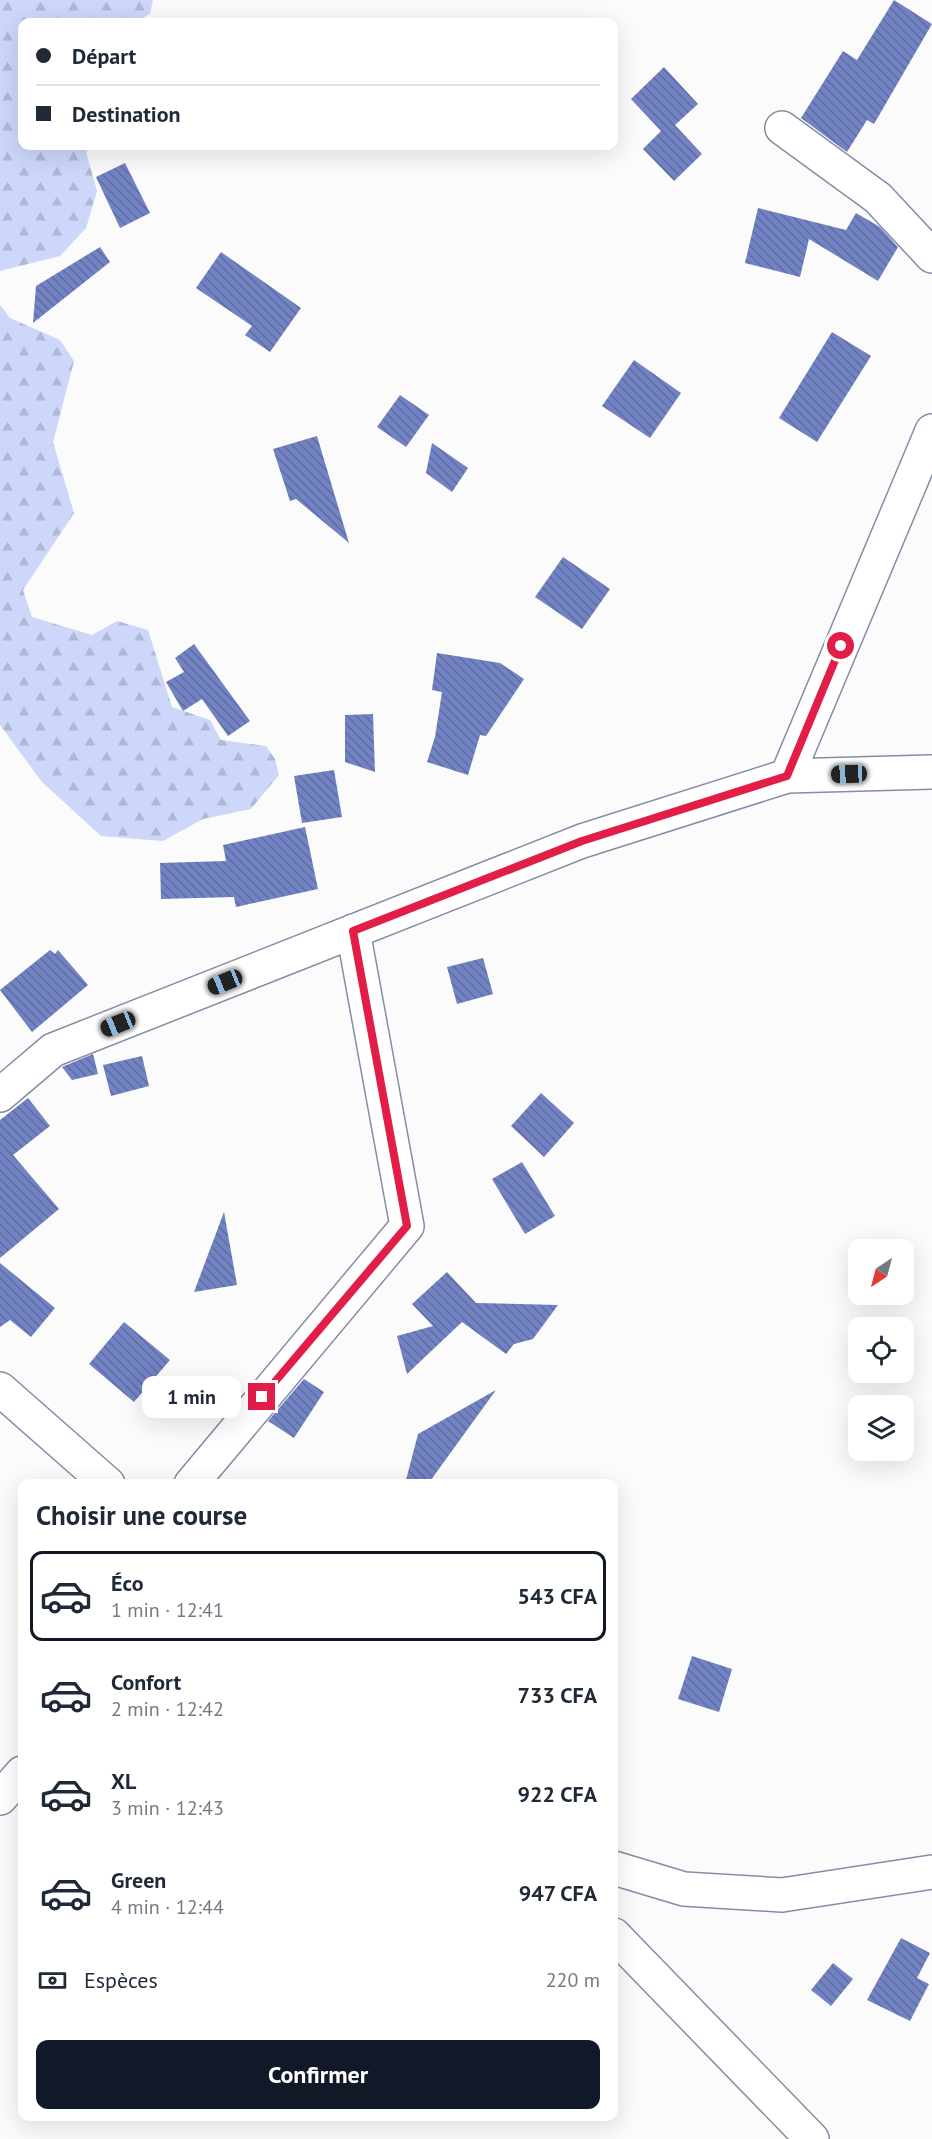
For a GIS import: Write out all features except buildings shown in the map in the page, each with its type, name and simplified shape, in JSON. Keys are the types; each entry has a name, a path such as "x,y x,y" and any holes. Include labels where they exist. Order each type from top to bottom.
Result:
{"street":[{"path":"782,128 878,198 932,256"},
{"path":"787,776 932,431"},
{"path":"0,1095 53,1050 582,841 787,776 932,772"},
{"path":"195,1479 407,1226 353,931"},
{"path":"0,1389 102,1479"},
{"path":"0,1798 18,1778"},
{"path":"618,1869 684,1889 782,1895 932,1872"},
{"path":"618,1939 812,2139"}],"green space":[{"path":"0,0 153,0 150,14 142,18 18,18 18,150 89,150 86,152 97,191 86,228 60,256 0,271"},
{"path":"0,305 10,318 60,340 74,361 53,442 74,513 23,590 32,617 92,635 117,621 148,630 172,707 210,720 221,740 266,746 275,759 279,775 251,809 203,819 163,841 101,836 42,782 0,725"}],"route":[{"path":"262,1397 407,1226 353,931 582,841 787,776 841,646"}]}
